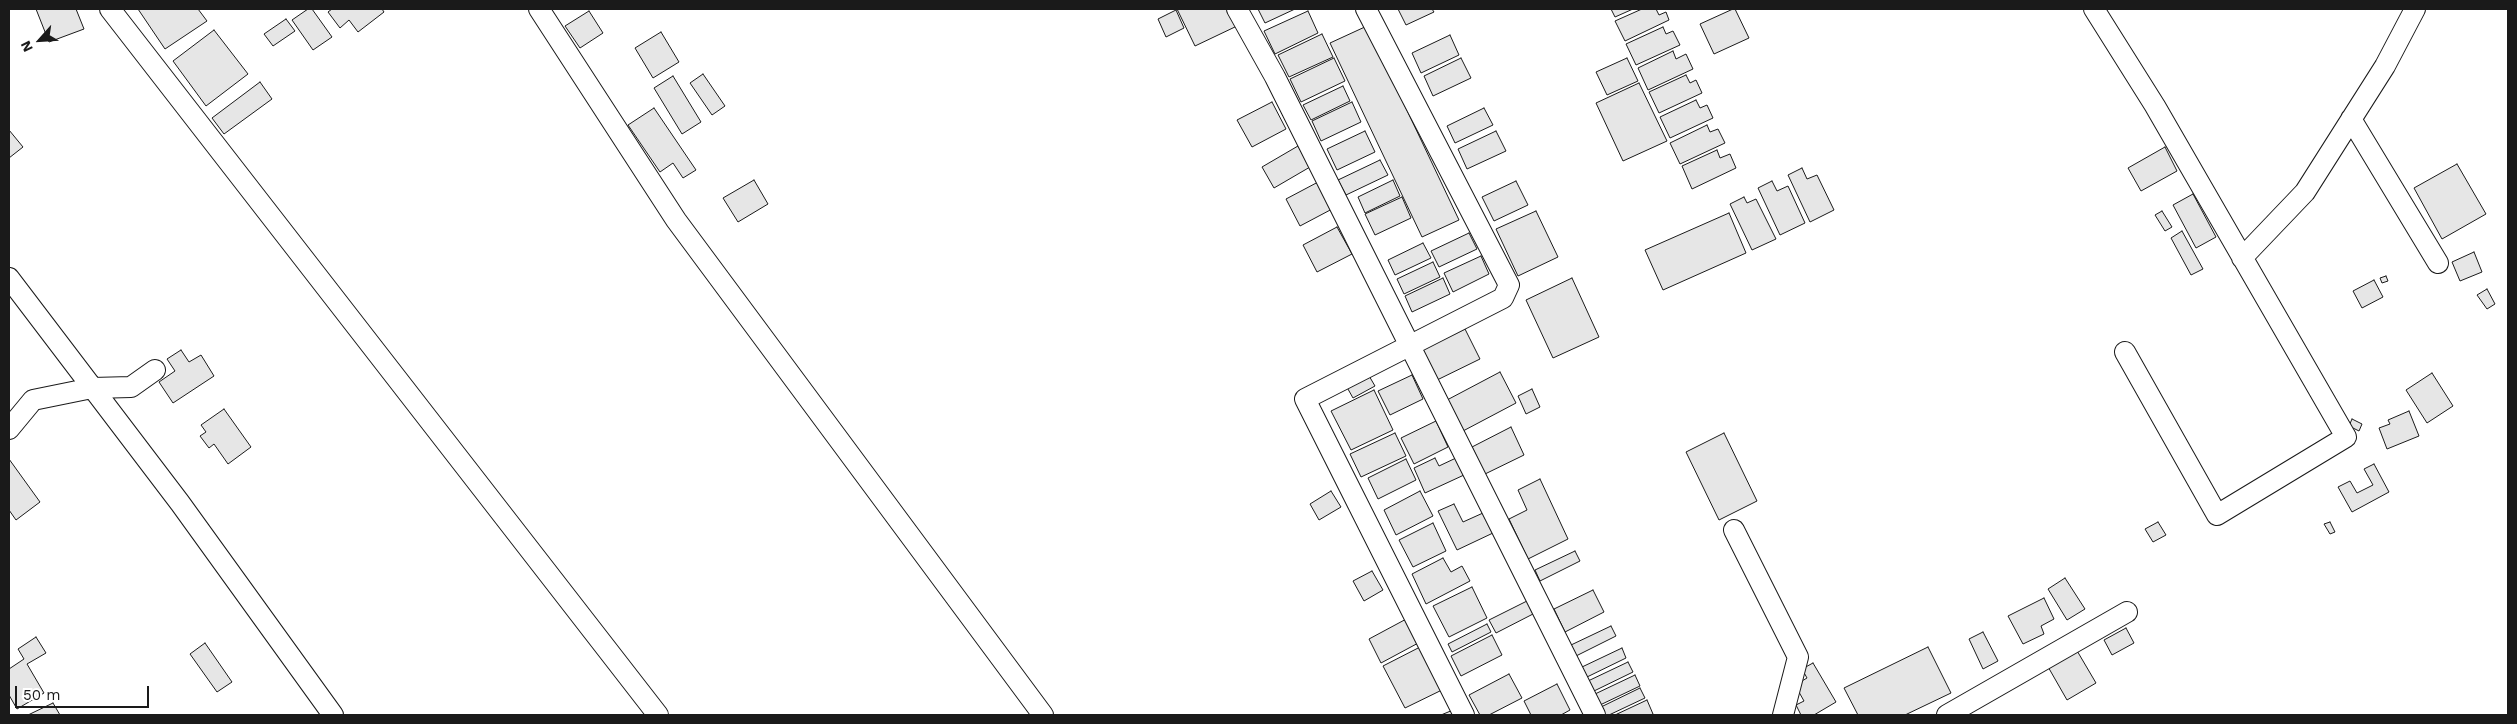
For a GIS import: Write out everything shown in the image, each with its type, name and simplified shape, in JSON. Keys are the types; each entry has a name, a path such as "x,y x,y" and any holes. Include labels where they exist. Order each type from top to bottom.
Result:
{"street":[{"path":"110,9 658,715"},
{"path":"539,9 676,220 1043,715"},
{"path":"1237,9 1275,78 1595,715"},
{"path":"1366,9 1509,285 1503,298 1304,399 1464,715"},
{"path":"2094,9 2155,106 2346,437 2217,515 2126,352"},
{"path":"2242,258 2305,192 2385,66 2415,9"},
{"path":"2351,119 2438,263"},
{"path":"9,278 180,503 333,715"},
{"path":"9,429 33,400 92,388 131,387 155,370"},
{"path":"1734,530 1798,657 1782,715"},
{"path":"1947,715 2127,612"}],"building":[{"path":"36,9 76,9 84,29 49,42"},
{"path":"138,9 198,9 207,21 165,49"},
{"path":"308,9 312,9 332,37 313,50 292,20"},
{"path":"332,9 382,9 384,12 358,32 349,20 340,28 328,12"},
{"path":"1177,9 1228,9 1237,26 1195,46"},
{"path":"1258,9 1295,9 1265,23"},
{"path":"1398,9 1432,9 1434,12 1406,25"},
{"path":"1611,9 1633,9 1615,17"},
{"path":"1642,9 1656,9 1659,15 1666,12 1669,20 1625,41 1615,21"},
{"path":"1735,9 1749,38 1714,54 1700,24"},
{"path":"1176,10 1184,28 1166,37 1158,19"},
{"path":"589,11 603,33 580,48 565,26"},
{"path":"1308,11 1318,33 1275,54 1264,31"},
{"path":"286,19 295,31 273,46 264,34"},
{"path":"1367,26 1459,220 1422,237 1330,43"},
{"path":"1663,27 1666,34 1673,31 1680,45 1636,65 1626,44"},
{"path":"214,30 248,74 206,106 173,61"},
{"path":"661,32 679,62 653,78 635,48"},
{"path":"1322,34 1333,57 1289,77 1278,55"},
{"path":"1450,35 1459,55 1421,73 1412,53"},
{"path":"1673,51 1676,59 1686,54 1693,69 1648,90 1638,68"},
{"path":"1334,58 1345,81 1301,102 1290,79"},
{"path":"1461,58 1471,78 1433,96 1424,76"},
{"path":"1627,58 1638,81 1607,95 1596,72"},
{"path":"703,74 725,106 712,115 690,83"},
{"path":"1686,75 1690,83 1696,80 1702,93 1659,113 1649,92"},
{"path":"673,76 701,122 682,134 654,88"},
{"path":"260,82 272,99 224,134 212,118"},
{"path":"1639,83 1667,141 1623,161 1596,103"},
{"path":"1343,86 1350,101 1311,120 1303,105"},
{"path":"1696,100 1700,108 1707,105 1713,118 1670,138 1660,117"},
{"path":"1272,102 1286,129 1252,147 1237,120"},
{"path":"1352,102 1361,122 1321,141 1312,121"},
{"path":"654,108 696,170 683,178 673,163 660,172 628,125"},
{"path":"1484,108 1493,125 1455,143 1447,126"},
{"path":"1707,125 1710,132 1718,129 1725,143 1680,164 1670,143"},
{"path":"9,130 23,147 9,158"},
{"path":"1365,131 1375,152 1337,170 1327,149"},
{"path":"1496,131 1506,151 1467,169 1458,149"},
{"path":"1298,146 1310,167 1274,188 1262,167"},
{"path":"2165,147 2177,171 2141,191 2128,168"},
{"path":"1717,150 1720,158 1730,154 1736,168 1692,189 1682,166"},
{"path":"1380,160 1388,175 1346,195 1338,180"},
{"path":"2457,164 2486,214 2442,239 2414,188"},
{"path":"1802,168 1807,179 1817,175 1834,210 1810,222 1788,175"},
{"path":"754,180 768,204 738,222 723,198"},
{"path":"1393,180 1400,196 1365,213 1358,197"},
{"path":"1320,181 1334,208 1300,226 1286,199"},
{"path":"1516,181 1528,205 1494,221 1482,197"},
{"path":"1772,181 1777,191 1788,186 1805,223 1780,235 1758,188"},
{"path":"2193,194 2216,237 2196,248 2173,205"},
{"path":"1402,197 1411,218 1375,235 1365,214"},
{"path":"1744,197 1747,203 1756,199 1776,239 1752,250 1730,204"},
{"path":"1536,211 1558,257 1518,276 1496,229"},
{"path":"2162,211 2172,227 2165,231 2155,215"},
{"path":"1729,213 1746,253 1663,290 1645,250"},
{"path":"1337,227 1352,254 1317,272 1303,245"},
{"path":"2182,231 2203,269 2191,275 2171,238"},
{"path":"1469,233 1477,249 1439,267 1431,251"},
{"path":"1423,243 1431,258 1395,275 1388,260"},
{"path":"2474,252 2482,272 2460,281 2452,262"},
{"path":"1481,256 1489,274 1453,292 1444,273"},
{"path":"1433,262 1440,277 1404,294 1397,279"},
{"path":"2386,276 2388,281 2382,283 2380,278"},
{"path":"1443,278 1450,294 1412,312 1405,296"},
{"path":"1572,278 1599,337 1553,358 1526,300"},
{"path":"2374,280 2383,297 2362,308 2353,291"},
{"path":"2487,289 2495,304 2487,309 2477,295"},
{"path":"1465,329 1480,359 1435,381 1420,351"},
{"path":"181,350 189,362 201,355 214,376 173,403 159,382 175,371 167,359"},
{"path":"1365,369 1375,386 1353,398 1344,382"},
{"path":"1500,372 1516,403 1463,431 1447,400"},
{"path":"2432,373 2453,406 2427,423 2406,390"},
{"path":"1412,375 1423,399 1390,415 1378,391"},
{"path":"1532,389 1540,407 1526,414 1518,396"},
{"path":"1374,390 1393,430 1351,450 1331,411"},
{"path":"224,409 251,447 228,464 214,444 209,448 200,436 206,432 201,425"},
{"path":"2409,411 2419,436 2387,449 2379,428 2390,424 2388,420"},
{"path":"2352,419 2362,424 2359,431 2349,426"},
{"path":"1436,421 1448,447 1414,464 1401,438"},
{"path":"1511,427 1524,455 1485,474 1472,447"},
{"path":"1395,433 1406,456 1361,477 1350,454"},
{"path":"1724,433 1757,501 1719,520 1686,452"},
{"path":"1435,458 1439,466 1456,458 1464,475 1425,493 1414,468"},
{"path":"9,459 40,502 16,520 9,510"},
{"path":"1406,459 1416,480 1378,499 1368,478"},
{"path":"2374,464 2389,492 2352,512 2338,487 2350,481 2357,493 2373,485 2364,469"},
{"path":"1540,479 1568,539 1528,559 1509,519 1527,510 1518,490"},
{"path":"1331,491 1341,507 1319,520 1310,504"},
{"path":"1420,491 1433,516 1396,535 1384,510"},
{"path":"1454,504 1463,522 1483,513 1493,533 1457,550 1438,511"},
{"path":"2158,522 2166,535 2153,542 2145,529"},
{"path":"2330,522 2335,532 2330,534 2324,524"},
{"path":"1433,523 1446,551 1413,567 1399,540"},
{"path":"1575,551 1580,561 1540,581 1535,570"},
{"path":"1443,558 1451,572 1462,566 1470,581 1426,604 1412,574"},
{"path":"1372,571 1383,590 1364,601 1353,581"},
{"path":"2065,578 2085,609 2067,620 2048,589"},
{"path":"1472,587 1487,618 1449,637 1433,606"},
{"path":"1593,590 1604,612 1565,632 1554,609"},
{"path":"2044,598 2054,619 2041,626 2044,634 2023,644 2008,616"},
{"path":"1527,601 1533,614 1496,633 1489,620"},
{"path":"1410,617 1422,641 1381,663 1369,639"},
{"path":"1487,624 1491,632 1452,652 1448,644"},
{"path":"1611,626 1616,636 1576,656 1571,645"},
{"path":"2126,628 2134,643 2112,655 2104,640"},
{"path":"1983,632 1998,661 1983,669 1969,639"},
{"path":"1492,635 1502,655 1461,676 1451,656"},
{"path":"36,637 46,653 27,664 44,693 17,709 9,695 9,669 24,659 18,649"},
{"path":"205,643 232,682 217,692 190,654"},
{"path":"1424,645 1446,688 1405,708 1383,666"},
{"path":"1928,647 1951,693 1905,715 1858,715 1844,688"},
{"path":"1622,648 1626,658 1587,677 1582,667"},
{"path":"2076,649 2096,683 2067,700 2047,665"},
{"path":"1628,662 1633,672 1594,691 1588,681"},
{"path":"1813,663 1836,702 1814,715 1801,715 1796,705 1804,701 1795,685 1807,678 1802,669"},
{"path":"1509,674 1522,698 1489,715 1480,715 1469,695"},
{"path":"1635,675 1640,686 1600,705 1595,694"},
{"path":"1557,684 1570,710 1561,715 1531,715 1524,701"},
{"path":"1640,688 1645,698 1609,715 1605,715 1601,707"},
{"path":"1647,700 1653,714 1615,715"},
{"path":"53,703 60,715 28,715"},
{"path":"1453,710 1455,715 1441,715"}]}
